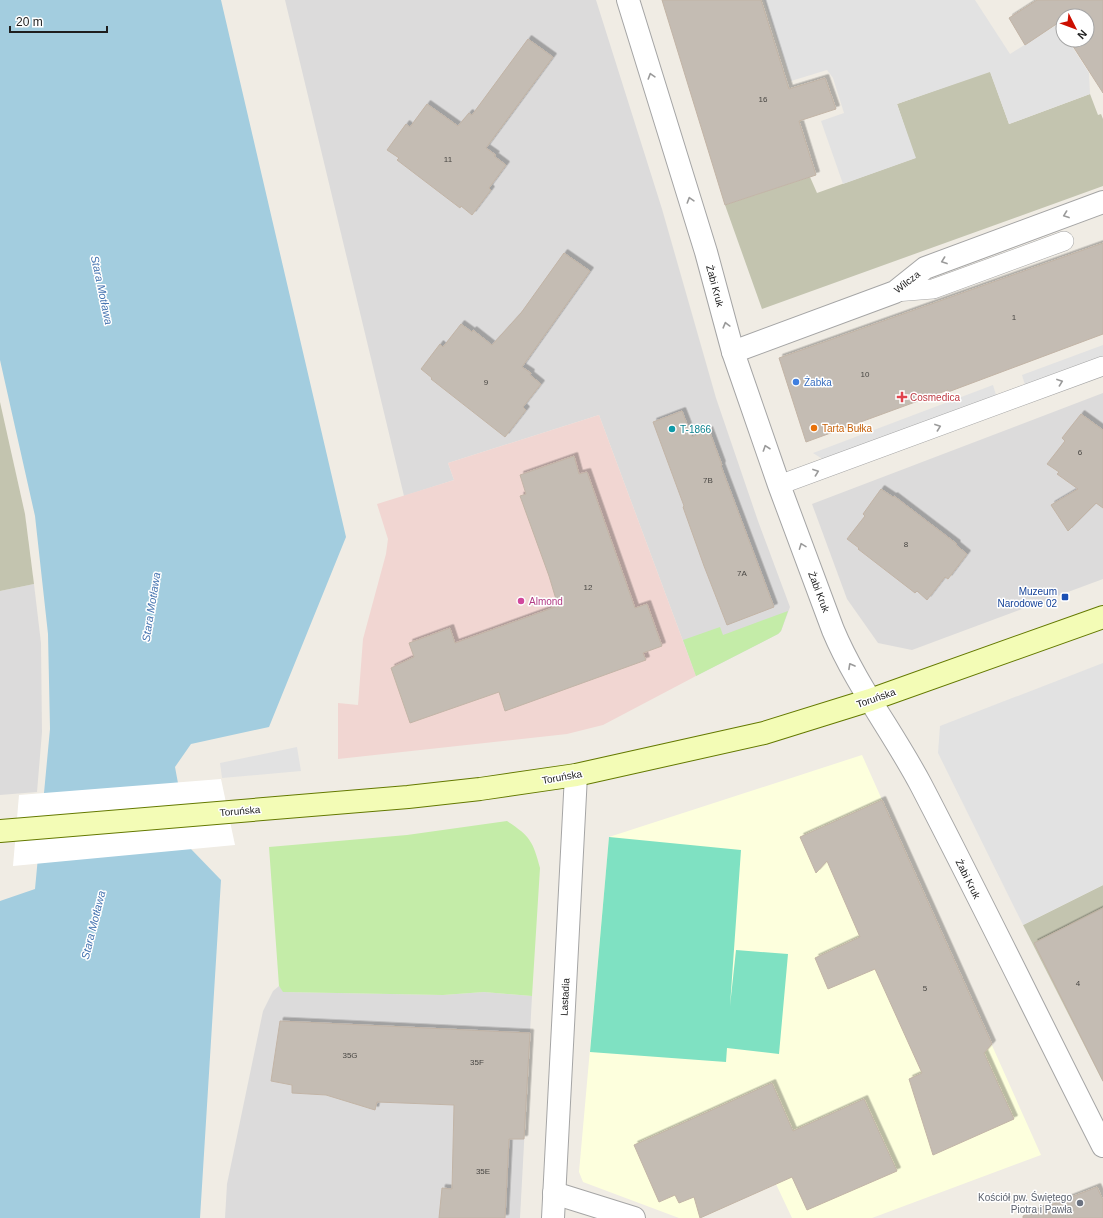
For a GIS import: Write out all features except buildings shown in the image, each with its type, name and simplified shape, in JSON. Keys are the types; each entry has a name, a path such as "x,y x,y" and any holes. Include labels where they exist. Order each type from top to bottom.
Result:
{"street":[{"name":"Żabi Kruk","path":"628,0 706,252 733,352 779,485 840,644 870,700 920,783 1103,1146"},
{"name":"Wilcza","path":"733,352 895,292 925,268 1103,202"},
{"name":"Toruńska","path":"8,830 429,795 576,775 744,738 870,700 1103,617"},
{"name":"Lastadia","path":"553,1218 576,775"},
{"path":"554,1193 634,1218"}],"lane":[{"path":"895,292 933,289 1064,241"},
{"path":"779,485 1103,366"}],"shaded area":[{"path":"285,0 596,0 662,209 716,398 758,521 790,607 781,631 778,634 696,676 599,415 448,463 454,480 404,496"},
{"path":"764,0 975,0 1010,54 1055,26 1055,48 1073,48 1089,73 1090,94 1009,124 990,72 897,104 916,158 843,184 821,121 844,113 833,78 827,70 791,81"},
{"path":"990,71 1009,124 1090,94 1098,115 1101,114 1103,119 1103,186 762,309 725,205 810,177 817,193 915,158 897,104"},
{"path":"1103,345 1103,364 1027,392 1022,375"},
{"path":"993,385 996,395 824,460 813,453"},
{"path":"1103,393 1103,579 912,650 878,643 847,599 812,504"},
{"path":"0,402 25,514 34,584 0,591"},
{"name":"Almond","path":"599,415 696,676 603,725 567,734 338,759 338,703 358,705 363,639 386,554 388,539 377,504 454,480 448,463"},
{"path":"34,584 41,643 42,732 37,792 0,795 0,591"},
{"path":"1103,663 1103,885 1023,925 938,753 940,726"},
{"path":"297,747 301,771 222,778 220,763"},
{"path":"862,755 1041,1155 872,1218 792,1218 776,1184 700,1218 679,1218 583,1182 579,1172 609,837"},
{"path":"1103,885 1103,1082 1023,925"},
{"path":"279,986 284,992 443,995 484,992 532,996 520,1218 225,1218 227,1184 263,1011 273,991"}],"green space":[{"path":"788,611 781,631 778,634 696,676 683,640 720,627 723,635"},
{"path":"507,821 526,835 530,840 540,868 532,996 484,992 443,995 283,992 279,986 269,847 407,835"},
{"path":"609,837 741,850 730,1006 736,950 788,954 779,1054 727,1048 726,1062 590,1052"}],"water":[{"name":"Stara Motława","path":"0,0 221,0 346,537 269,727 191,744 175,767 190,848 221,880 200,1218 0,1218 0,901 35,889 50,729 48,634 35,516 0,360"}],"pier":[{"path":"221,779 235,845 13,866 19,795"}],"place":[{"name":"Żabka","path":"796,382"},
{"name":"Cosmedica","path":"902,397"},
{"name":"Tarta Bułka","path":"814,428"},
{"name":"T-1866","path":"672,429"},
{"name":"Muzeum Narodowe 02","path":"1065,597"},
{"name":"Almond","path":"521,601"},
{"name":"Kościół pw. Świętego Piotra i Pawła","path":"1080,1203"}]}
